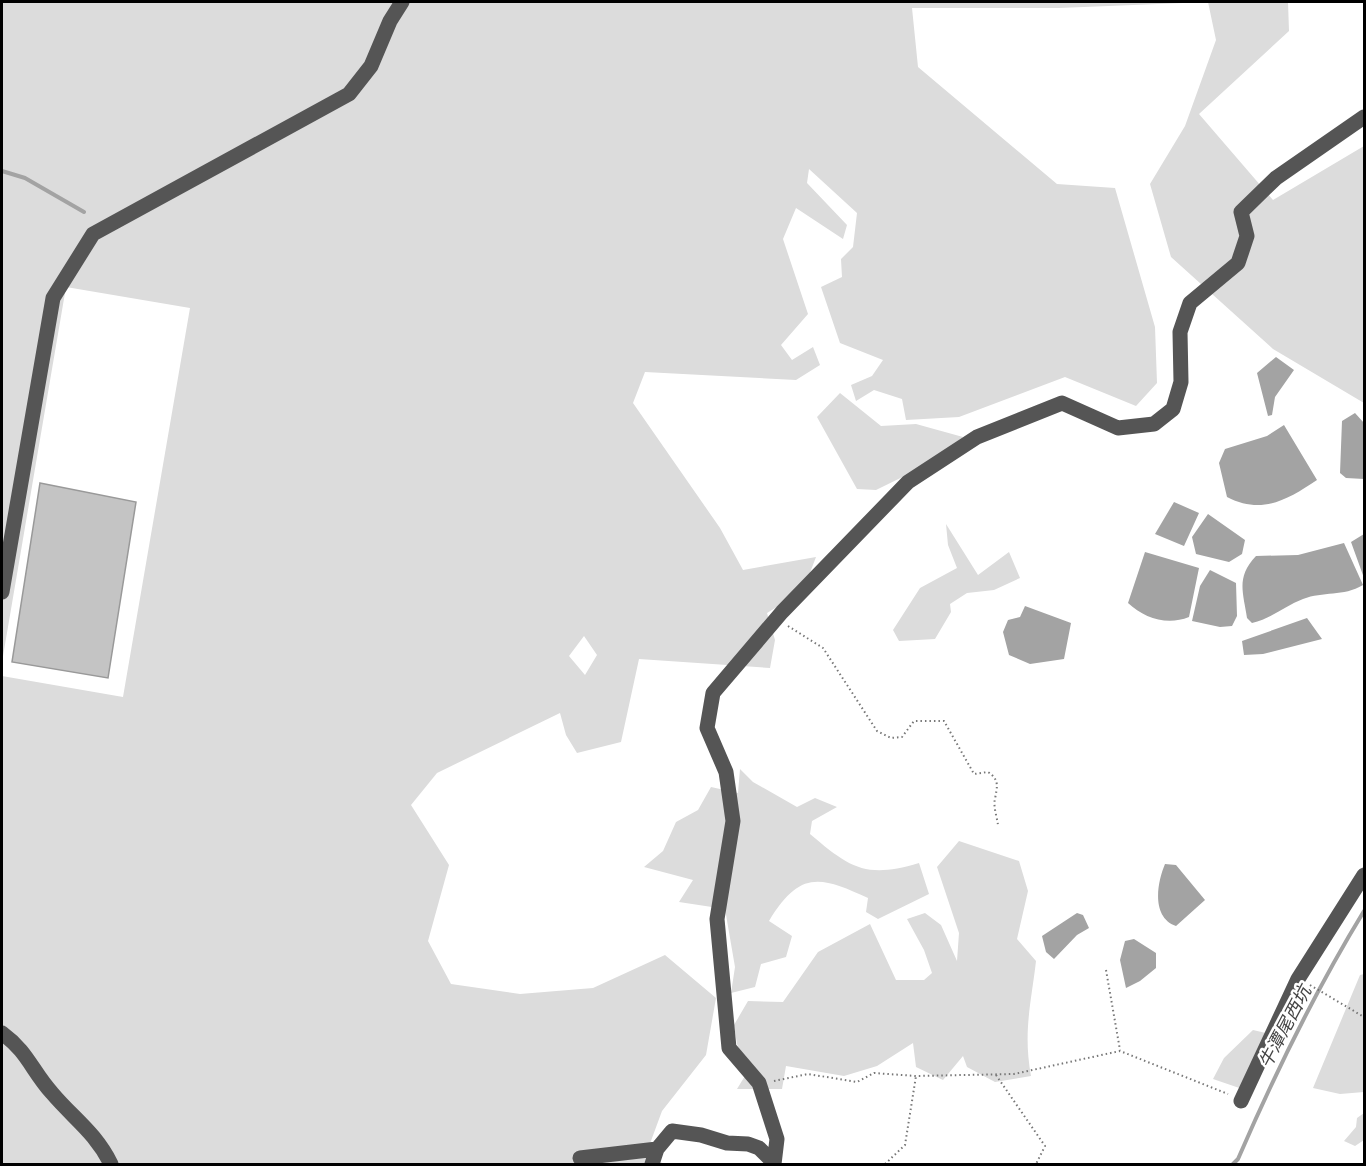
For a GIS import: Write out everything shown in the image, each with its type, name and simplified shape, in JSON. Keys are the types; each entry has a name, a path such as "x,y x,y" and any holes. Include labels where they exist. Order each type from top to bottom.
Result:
{"street":[{"path":"2,592 53,298 93,234 349,94 371,66 390,21 402,2"},
{"path":"774,1164 777,1139 759,1083 729,1048 717,919 733,821 726,772 707,728 713,693 775,620 909,482 977,436 1062,403 1118,428 1154,424 1173,409 1181,382 1180,332 1191,303 1238,263 1247,236 1240,212 1276,178 1365,117"},
{"path":"1241,1101 1298,979 1365,875"},
{"path":"2,1033 25,1053 53,1095 92,1133 111,1164"},
{"path":"652,1164 657,1149 672,1131 727,1143 748,1144 759,1148 774,1164"},
{"path":"579,1158 657,1149"}],"path":[{"path":"775,620 823,648 877,731 883,735 902,737 914,721 944,721 975,774 988,772 995,778 998,789 994,800 998,825"},
{"path":"1106,970 1120,1051"},
{"path":"1306,982 1365,1017"},
{"path":"759,1083 808,1074 857,1082 874,1073 916,1076 1014,1074 1120,1051 1214,1087 1241,1101"},
{"path":"996,1075 1045,1146 1036,1164"},
{"path":"885,1164 905,1145 916,1076"}],"shaded area":[{"path":"2,2 1208,2 1059,8 912,8 918,67 1057,184 1115,188 1155,327 1157,383 1136,406 1065,377 959,417 906,420 902,399 874,390 856,401 851,385 872,376 883,360 840,343 821,287 842,277 841,259 853,247 857,213 809,169 807,183 847,225 843,239 796,208 783,239 808,314 781,345 792,360 813,347 820,365 796,380 645,372 633,403 720,528 743,570 816,557 803,591 767,613 775,640 770,668 639,659 621,742 577,753 566,735 560,713 437,773 411,805 449,865 428,941 451,984 520,994 593,988 665,955 716,998 706,1055 662,1111 648,1149 663,1164 2,1164 2,676 123,697 190,308 66,287 2,662","holes":["584,636 597,655 585,675 569,656"]},
{"path":"1208,2 1288,2 1289,31 1199,114 1273,200 1364,146 1364,403 1273,349 1171,257 1150,184 1185,126 1216,40"},
{"path":"1276,357 1294,370 1275,397 1272,415 1268,416 1257,373"},
{"path":"840,393 881,426 916,424 963,437 927,465 876,490 857,489 817,417"},
{"path":"1355,413 1364,423 1364,479 1346,478 1340,473 1342,421"},
{"path":"1284,425 1317,480 1295,494 1274,503 1252,505 1227,497 1219,463 1225,449 1267,436"},
{"path":"1174,502 1199,513 1184,546 1155,534"},
{"path":"1208,514 1245,540 1242,554 1229,562 1196,554 1192,537"},
{"path":"946,524 978,575 1009,552 1020,578 994,590 967,593 950,604 951,612 935,639 899,641 893,630 920,588 957,568 948,545"},
{"path":"1364,534 1364,578 1351,542"},
{"path":"1344,543 1363,585 1340,593 1303,599 1252,623 1247,618 1243,578 1256,556 1298,555"},
{"path":"1145,552 1199,568 1189,617 1172,621 1156,619 1141,613 1128,603"},
{"path":"1210,570 1236,583 1237,616 1232,626 1220,627 1192,621 1200,586"},
{"path":"1025,606 1071,623 1064,659 1030,664 1009,655 1003,632 1008,620 1020,617"},
{"path":"1307,618 1322,639 1263,654 1244,655 1242,641"},
{"path":"740,769 753,782 797,807 815,798 837,807 812,821 810,834 836,855 860,867 885,870 919,863 929,894 878,919 866,912 868,898 824,882 812,882 801,886 780,904 769,921 792,936 786,957 761,964 755,987 731,993 735,967 725,909 679,902 693,880 644,867 663,851 676,822 698,810 711,787 738,793"},
{"path":"959,841 1019,861 1028,891 1017,939 1036,961 1028,1032 1031,1076 995,1082 967,1067 963,1056 943,1080 916,1067 913,1043 877,1066 844,1076 786,1066 782,1089 737,1089 748,1071 737,1044 734,1025 748,1001 783,1002 818,952 870,924 896,980 924,980 932,973 924,950 907,919 925,913 941,925 957,961 959,933 937,867"},
{"path":"1165,864 1176,865 1205,900 1176,926 1168,922 1159,907 1158,890"},
{"path":"1077,913 1083,915 1089,928 1077,935 1054,959 1046,952 1042,936"},
{"path":"1134,939 1156,953 1156,968 1140,981 1126,988 1120,960 1125,941"},
{"path":"1364,974 1364,1092 1340,1094 1313,1088 1360,975"},
{"path":"1253,1030 1278,1036 1251,1092 1213,1079 1224,1058"},
{"path":"1364,1113 1364,1140 1355,1146 1344,1141 1356,1127 1357,1118"}],"building":[{"path":"40,483 136,502 108,678 12,662"}],"waterway":[{"path":"2,171 25,178 84,212"},
{"name":"牛潭尾西坑","path":"1233,1164 1238,1159 1281,1063 1312,1002 1364,911"}]}
